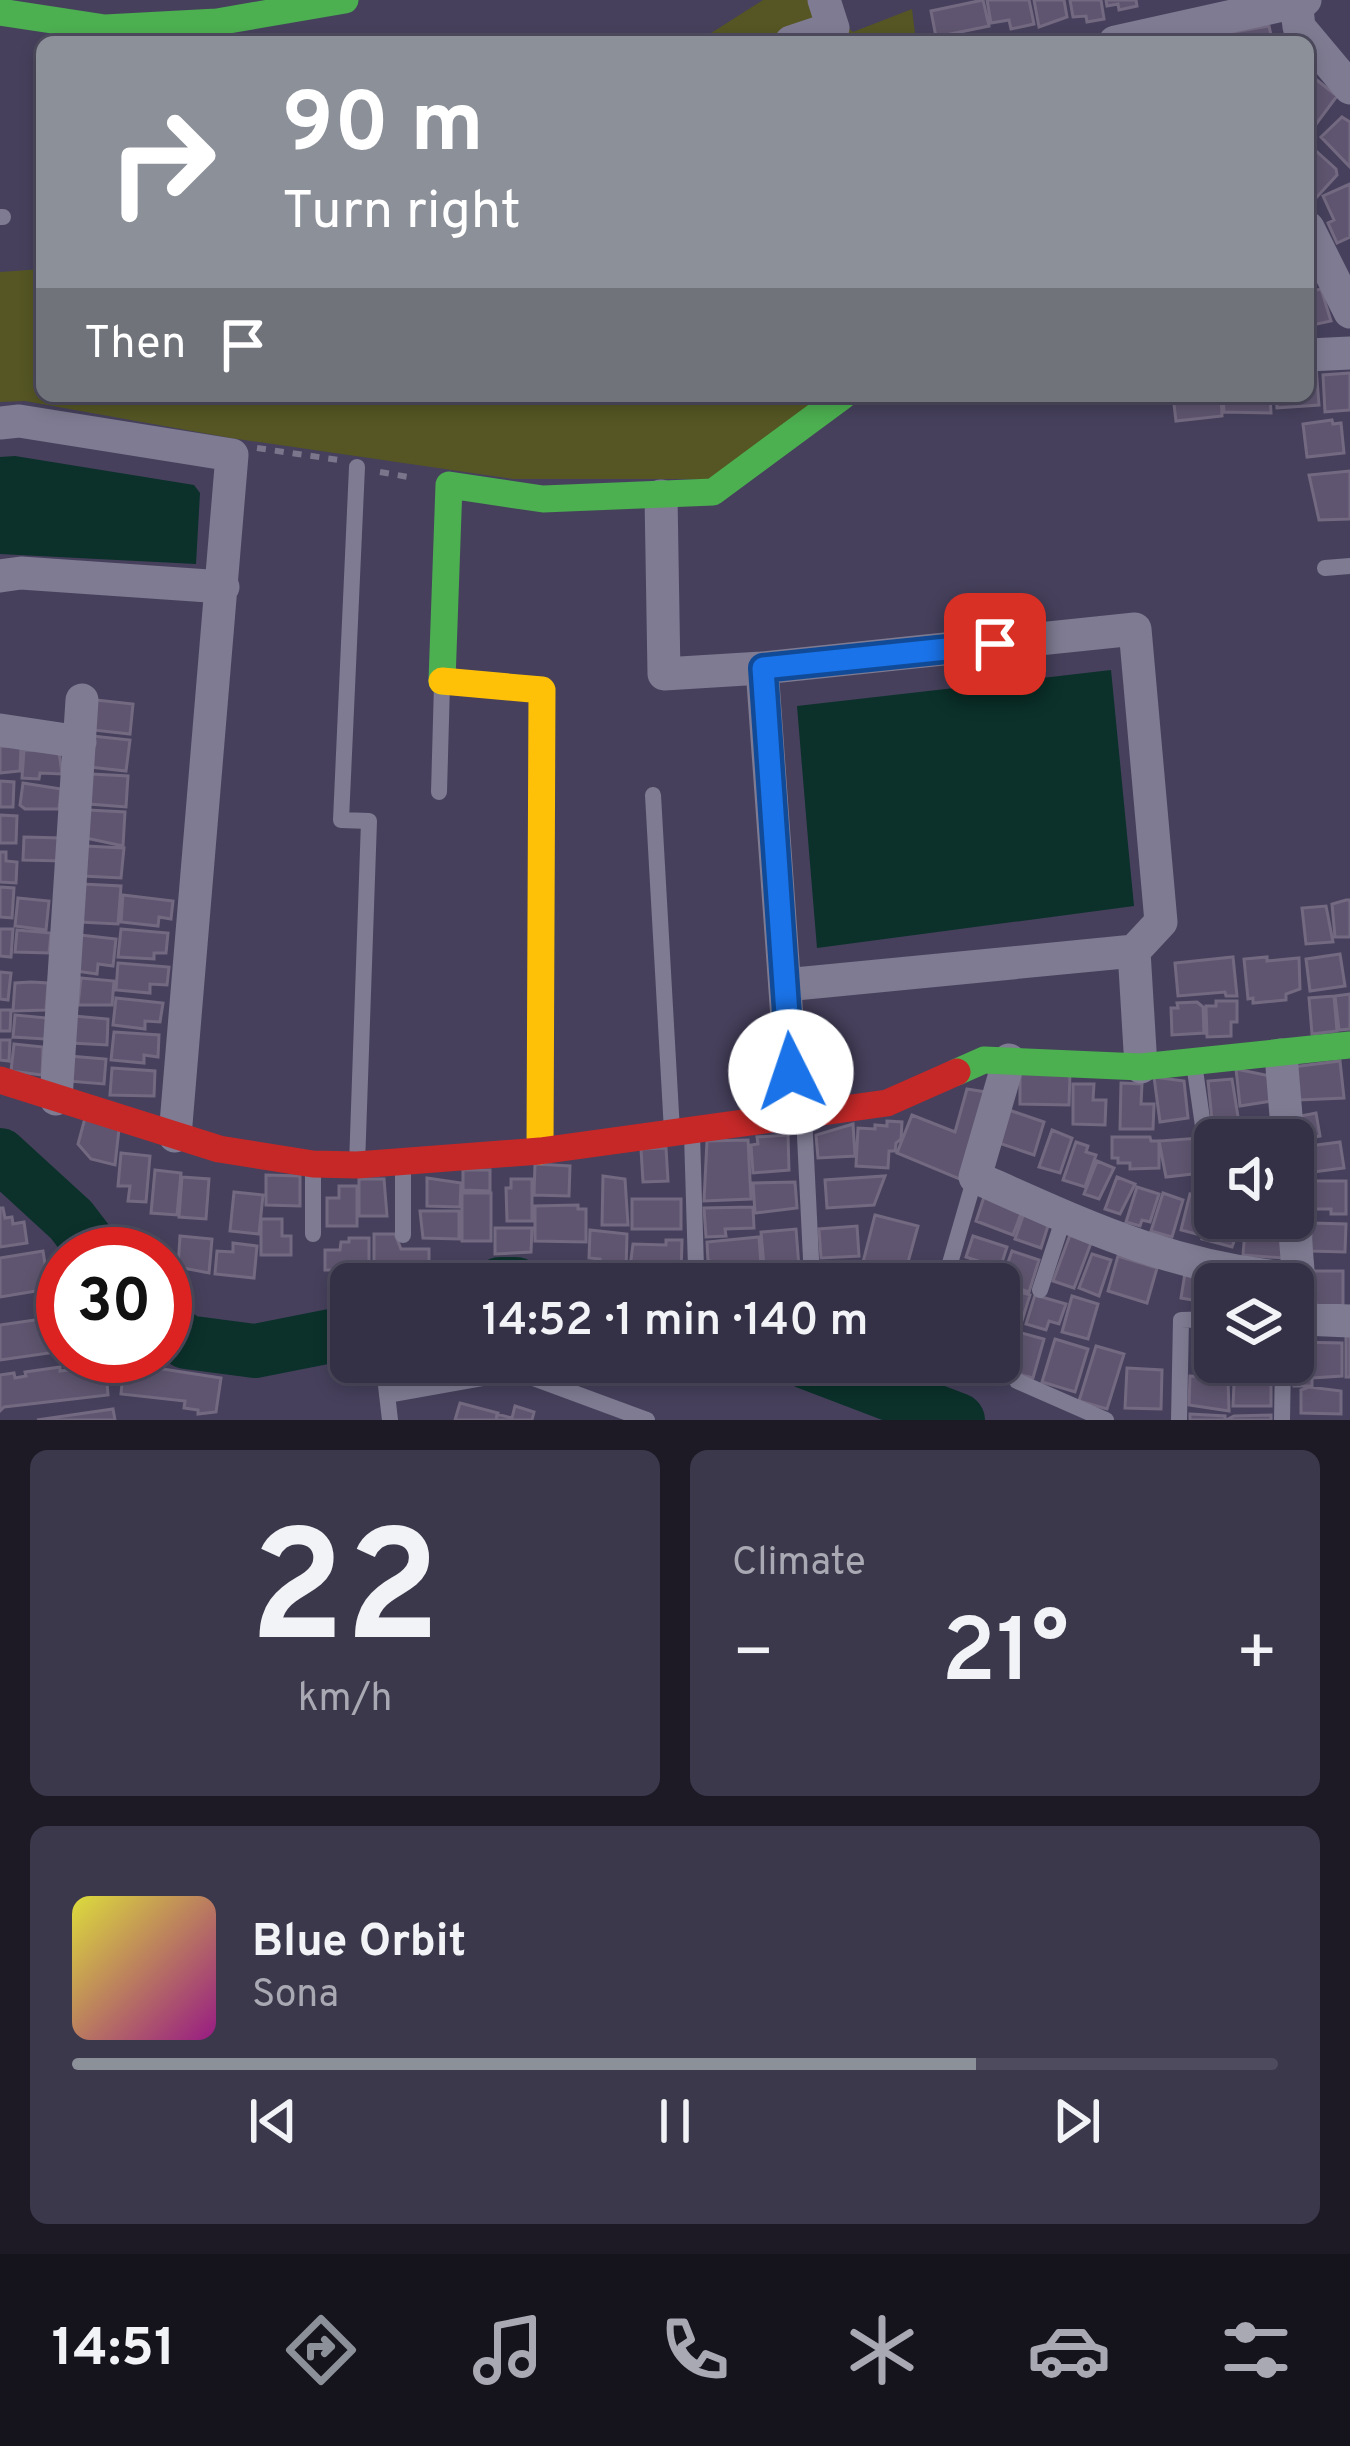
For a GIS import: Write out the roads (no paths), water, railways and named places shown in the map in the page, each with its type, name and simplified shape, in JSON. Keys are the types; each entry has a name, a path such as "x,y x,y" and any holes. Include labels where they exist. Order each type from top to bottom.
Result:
{"street":[{"path":"0,12 104,35 345,0"},
{"path":"808,36 832,28 824,0"},
{"path":"1142,36 1299,1 1299,27 1307,36"},
{"path":"1314,45 1350,88"},
{"path":"1314,240 1350,312"},
{"path":"1314,355 1350,353"},
{"path":"540,1151 542,691 442,683 449,484 543,500 713,492 835,402"},
{"path":"0,423 19,421 232,454 176,1136"},
{"path":"661,496 664,674 1135,629 1161,922 1134,950 785,985"},
{"path":"0,576 21,572 223,587"},
{"path":"763,668 799,1116"},
{"path":"56,1099 82,700"},
{"path":"0,730 80,742"},
{"path":"1134,950 1141,1066"},
{"path":"0,1080 219,1149 313,1164 357,1165 540,1151 887,1103 984,1060 1141,1066 1350,1045"},
{"path":"1281,1054 1286,1119"},
{"path":"1009,1060 975,1178 1123,1242 1196,1263"},
{"path":"1314,1320 1350,1321"}],"lane":[{"path":"357,467 341,820 369,821 357,1165"},
{"path":"1324,568 1350,566"},
{"path":"439,792 442,683"},
{"path":"653,795 695,1263"},
{"path":"1194,1062 1202,1119"},
{"path":"799,1116 811,1263"},
{"path":"403,1163 404,1234"},
{"path":"313,1164 313,1234"},
{"path":"950,1263 975,1178"},
{"path":"1040,1289 1064,1217"},
{"path":"1179,1420 1181,1320 1194,1320"},
{"path":"390,1420 386,1386 517,1372 647,1420"},
{"path":"1020,1382 1106,1420"},
{"path":"1282,1383 1282,1420"}],"waterway":[{"path":"0,1155 76,1227"},
{"path":"192,1343 255,1351 330,1336"},
{"path":"861,1383 958,1420"}]}
